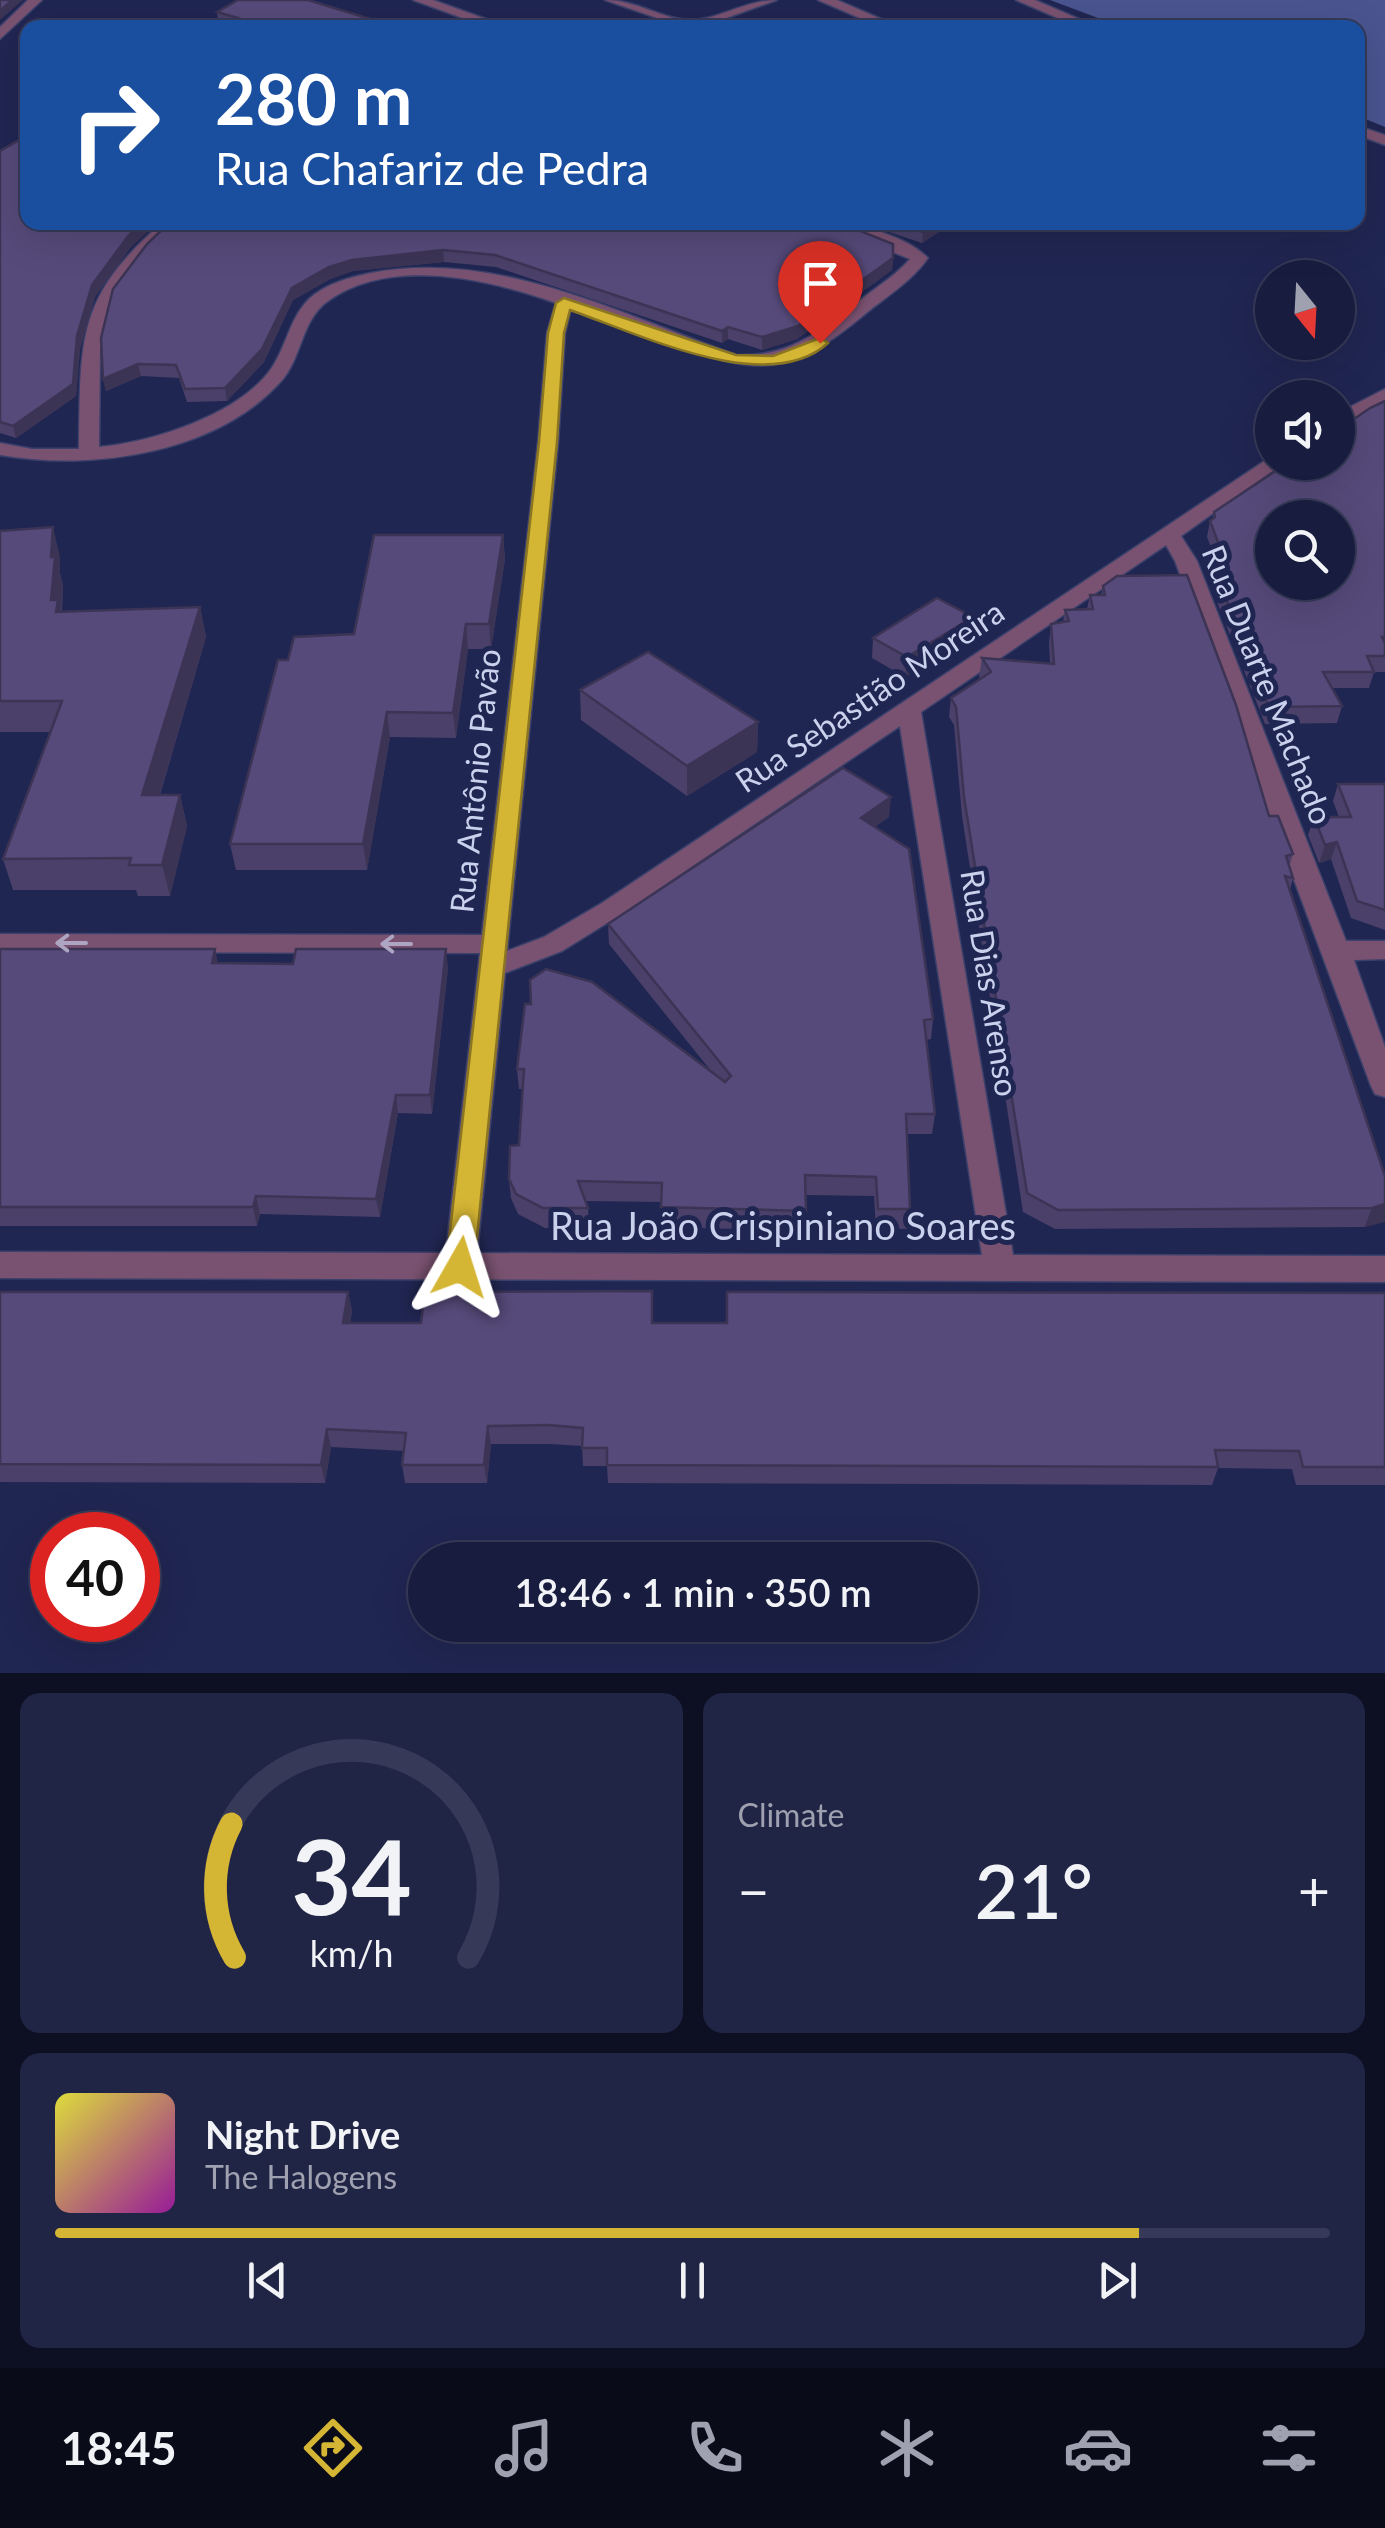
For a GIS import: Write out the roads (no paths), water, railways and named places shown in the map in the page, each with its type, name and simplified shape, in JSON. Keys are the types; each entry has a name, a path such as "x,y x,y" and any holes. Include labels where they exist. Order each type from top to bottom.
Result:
{"street":[{"path":"0,34 35,0"},
{"path":"612,0 670,20"},
{"path":"707,20 770,0"},
{"path":"824,0 875,20"},
{"path":"1023,0 1074,20"},
{"path":"432,1 483,20"},
{"path":"89,452 90,347 100,301 130,259 164,230"},
{"path":"0,450 18,454 89,452 146,446 187,434 232,412 278,374 304,315 320,298 342,287 381,277 470,272 508,280 734,360 756,363 794,356 820,343 920,258 904,248 849,230"},
{"name":"Rua Antônio Pavão","path":"460,1267 548,442 556,333 564,303"},
{"path":"1355,411 1385,395"},
{"name":"Rua Sebastião Moreira","path":"492,956 552,944 611,909 1255,476"},
{"name":"Rua Duarte Machado","path":"1170,535 1186,560 1337,950 1385,1086"},
{"name":"Rua Dias Arenso","path":"910,710 1000,1268"},
{"path":"0,943 492,956"},
{"path":"1337,950 1385,950"},
{"name":"Rua João Crispiniano Soares","path":"0,1265 1385,1269"}],"water":[{"path":"1050,0 1385,0 1385,127 1365,119 1365,20 1103,20"}]}
